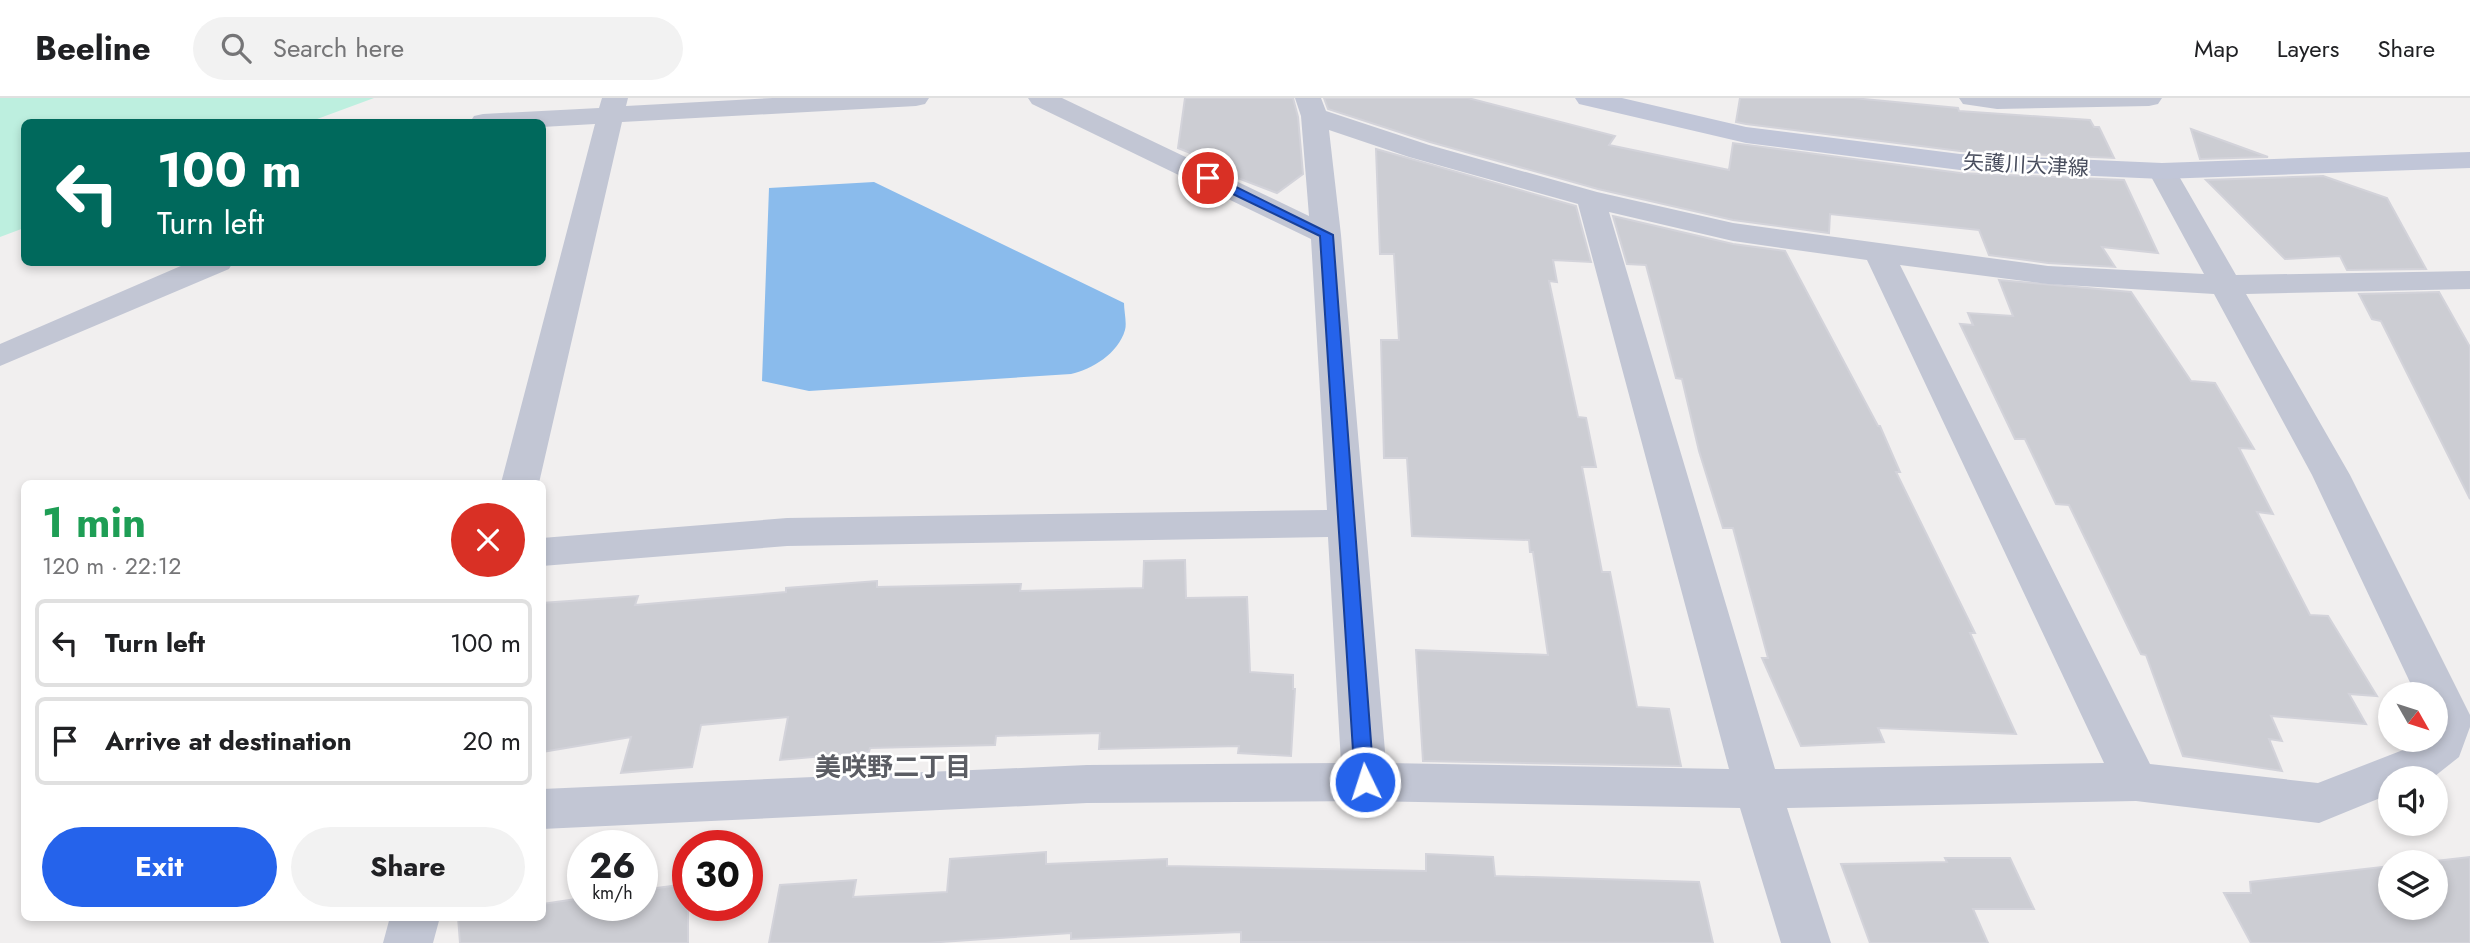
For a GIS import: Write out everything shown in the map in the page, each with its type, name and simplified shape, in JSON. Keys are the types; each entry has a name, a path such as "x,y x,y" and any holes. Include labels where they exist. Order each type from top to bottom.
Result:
{"main road":[{"name":"矢護川大津線","path":"1588,98 1746,135 1960,162 2162,171 2470,160"}],"street":[{"path":"509,119 613,107 916,98"},
{"path":"1041,98 1326,235"},
{"path":"1972,98 1997,101 2149,98"},
{"path":"521,480 613,107"},
{"path":"1365,782 1326,235 1311,107 1419,151 1591,200 1733,232 2048,275 2224,285 2470,280"},
{"path":"546,809 1087,784 1365,782 1758,789 2136,782 2319,803 2419,763 2443,744 2450,719 2332,475 2162,171"},
{"path":"1591,200 1758,789 1806,943"},
{"path":"1879,253 2136,782"},
{"path":"0,356 209,266"},
{"path":"546,552 787,532 1345,523"},
{"path":"408,943 414,921"}],"green space":[{"path":"0,98 374,98 317,119 21,119 21,229 0,237"}],"water":[{"path":"874,182 1124,303 1126,327 1122,339 1103,359 1071,374 809,391 762,381 769,188"}],"building":[{"path":"1185,98 1293,98 1298,117 1303,174 1277,193 1222,172 1206,164 1210,161 1178,148"},
{"path":"1324,98 1468,98 1615,136 1609,145 1729,170 1733,143 1960,173 2124,180 2158,253 2102,247 2115,267 2048,263 1989,255 1979,230 1830,214 1829,233 1733,220 1598,189 1430,142 1328,109"},
{"path":"1740,98 1853,98 1958,108 1959,111 2090,120 2094,127 2099,127 2114,158 1960,151 1746,124 1736,122"},
{"path":"2191,129 2268,157 2200,159"},
{"path":"1376,149 1576,206 1591,262 1553,260 1557,282 1549,281 1578,417 1586,418 1596,467 1582,467 1602,572 1610,572 1637,707 1669,709 1681,766 1423,761 1416,650 1548,655 1529,540 1412,536 1407,458 1384,458 1381,340 1399,340 1394,254 1380,254"},
{"path":"2323,176 2387,198 2426,269 2347,270 2340,256 2285,259 2206,180"},
{"path":"1613,216 1733,244 1785,251 1880,426 1900,472 1896,472 1975,633 1970,633 2016,734 1878,728 1884,742 1801,746 1762,658 1768,658 1733,528 1723,528 1699,451 1682,379 1676,378 1646,265 1627,264"},
{"path":"1999,280 2131,292 2191,381 2215,383 2254,449 2239,448 2273,514 2257,512 2310,615 2328,616 2377,696 2349,694 2366,724 2271,716 2282,741 2269,739 2282,771 2183,756 2146,655 2141,654 2069,505 2056,504 2025,439 2015,439 1960,324 1973,325 1968,313 2013,316"},
{"path":"2439,292 2470,347 2470,499 2381,321 2372,319 2359,294"},
{"path":"1185,560 1186,598 1247,597 1250,672 1293,675 1295,689 1291,756 1238,753 1239,746 1099,749 1100,733 996,736 995,745 870,748 869,752 780,760 788,717 701,725 692,767 621,773 631,737 546,751 546,603 638,596 635,605 877,581 877,587 1021,584 1020,591 1143,588 1144,561"},
{"path":"1046,852 1046,864 1167,859 1167,866 1426,871 1426,854 1493,857 1495,876 1699,882 1713,943 1241,942 1241,932 1071,939 1071,933 926,943 769,943 780,885 856,880 853,897 947,892 950,859"},
{"path":"2470,857 2470,943 2251,943 2224,893 2251,893 2250,882 2378,867 2378,920 2448,920 2448,860"},
{"path":"1945,858 2010,858 2034,909 1973,909 1988,943 1870,943 1841,864 1947,862"},
{"path":"672,886 672,921 688,921 688,943 460,943 458,921 546,921 546,903 567,900 567,921 658,921 658,888"}],"district":[{"name":"美咲野二丁目","path":"893,767"}],"route":[{"path":"1208,178 1326,235 1365,782"}]}
